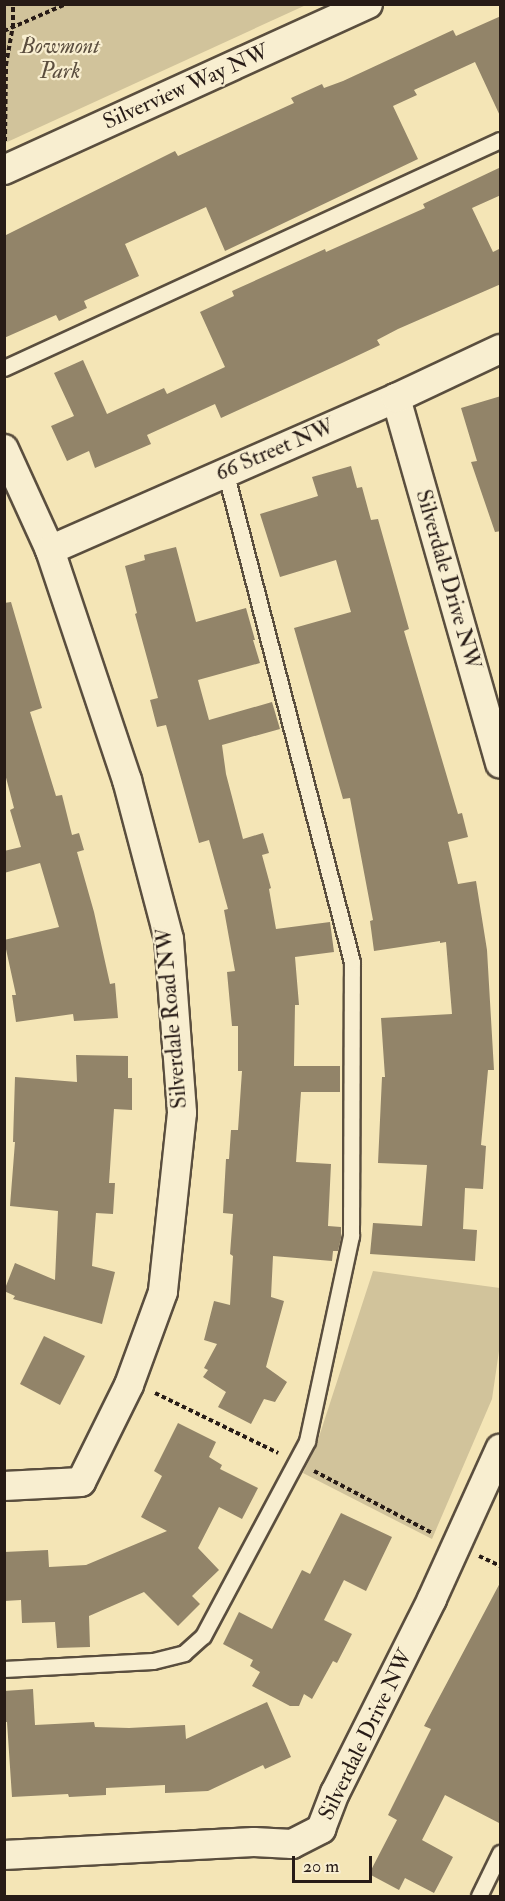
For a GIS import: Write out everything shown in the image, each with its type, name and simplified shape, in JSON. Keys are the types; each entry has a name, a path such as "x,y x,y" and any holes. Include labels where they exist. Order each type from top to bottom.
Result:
{"street":[{"name":"Silverview Way NW","path":"4,170 368,4"},
{"name":"66 Street NW","path":"50,550 225,471 396,398 501,349"},
{"name":"Silverdale Drive NW","path":"396,398 501,763"},
{"name":"Silverdale Road NW","path":"4,449 50,550 127,780 169,939 182,1113 163,1292 129,1385 81,1482 4,1486"},
{"name":"Silverdale Drive NW","path":"4,1855 254,1842 292,1844 321,1828 335,1793 457,1546 501,1449"}],"lane":[{"path":"4,368 501,140"},
{"path":"4,1669 153,1662 184,1653 203,1636 307,1441 351,1236 352,962 225,471"},
{"path":"479,1896 501,1853"}],"path":[{"path":"5,152 6,65 13,27 13,4"},
{"path":"4,31 66,4"},
{"path":"129,1385 148,1390 296,1462 457,1546"}],"green space":[{"name":"Bowmont Park","path":"5,4 306,4 306,5 5,143"},
{"path":"373,1271 500,1288 500,1344 492,1399 432,1539 303,1473 316,1446"}],"building":[{"path":"501,16 501,118 475,62 414,90 417,95 393,106 418,159 225,251 206,207 125,244 139,276 84,301 87,308 59,321 56,315 4,338 4,236 175,151 178,156 294,103 291,98 322,84 324,88 343,81 453,30 456,36"},
{"path":"501,167 501,195 472,208 493,252 501,248 501,284 398,329 377,340 380,345 221,418 215,404 147,435 151,444 95,468 89,451 67,461 51,426 74,416 54,373 83,360 107,414 164,388 167,394 225,367 200,312 234,296 232,291 325,249 326,252 425,208 423,204"},
{"path":"501,396 501,531 495,532 471,462 477,461 461,408"},
{"path":"351,466 357,488 362,487 371,520 378,519 409,629 404,631 458,814 462,813 468,837 448,842 458,884 476,881 487,950 494,1070 488,1070 481,1145 486,1146 483,1189 465,1188 463,1229 477,1230 475,1261 370,1254 373,1223 422,1226 427,1165 378,1163 382,1077 385,1077 381,1018 452,1014 446,942 374,951 370,921 373,920 350,798 343,799 294,628 351,612 336,560 280,577 260,514 318,496 312,477"},
{"path":"176,547 196,622 246,608 260,663 198,680 209,720 272,702 280,729 222,745 226,774 243,839 263,833 269,853 262,855 271,888 269,889 276,929 330,922 334,952 295,957 299,1005 295,1005 294,1066 340,1066 340,1092 301,1092 296,1162 331,1164 328,1226 341,1227 341,1238 338,1251 333,1251 332,1261 273,1256 271,1297 284,1301 266,1367 287,1382 275,1402 264,1399 251,1424 218,1407 226,1392 203,1377 208,1370 204,1368 217,1344 204,1340 214,1301 230,1305 233,1256 230,1254 233,1214 223,1213 226,1159 229,1159 231,1130 238,1130 242,1071 238,1071 238,1026 232,1026 227,972 235,971 224,910 228,909 209,840 199,843 166,725 157,727 150,700 158,698 135,614 137,613 125,566 145,560 144,555"},
{"path":"11,602 42,708 30,712 56,796 62,795 72,835 79,833 84,850 77,852 94,912 110,984 115,983 118,1018 74,1021 73,1014 16,1022 12,995 16,995 4,940 59,927 40,863 4,873 4,851 21,847 10,810 14,808 4,770 4,603"},
{"path":"76,1055 128,1056 128,1078 132,1078 132,1110 114,1109 109,1183 115,1183 113,1214 96,1213 92,1266 115,1272 102,1324 13,1299 15,1296 4,1291 15,1263 55,1280 58,1211 10,1206 15,1142 13,1142 15,1077 77,1082"},
{"path":"44,1336 85,1356 60,1405 20,1384"},
{"path":"178,1423 216,1442 209,1457 222,1465 220,1469 258,1488 242,1519 219,1507 198,1548 219,1570 192,1596 200,1604 178,1626 144,1592 89,1616 90,1647 57,1648 55,1622 22,1623 21,1600 4,1601 4,1552 48,1550 49,1567 86,1565 167,1531 141,1517 162,1476 154,1471"},
{"path":"341,1513 392,1537 366,1591 344,1580 324,1620 352,1634 337,1663 333,1661 312,1699 304,1694 299,1706 290,1706 252,1686 260,1672 250,1666 253,1660 223,1644 239,1612 272,1629 302,1570 310,1574"},
{"path":"501,1581 501,1824 445,1795 422,1840 453,1857 434,1893 405,1878 399,1890 369,1874 397,1820 388,1815 431,1729 424,1726"},
{"path":"33,1689 35,1725 94,1722 95,1727 129,1728 185,1725 186,1739 267,1702 291,1757 265,1769 263,1765 208,1791 165,1793 165,1785 106,1788 106,1795 69,1797 68,1794 12,1797 7,1722 4,1722 4,1691"}]}
